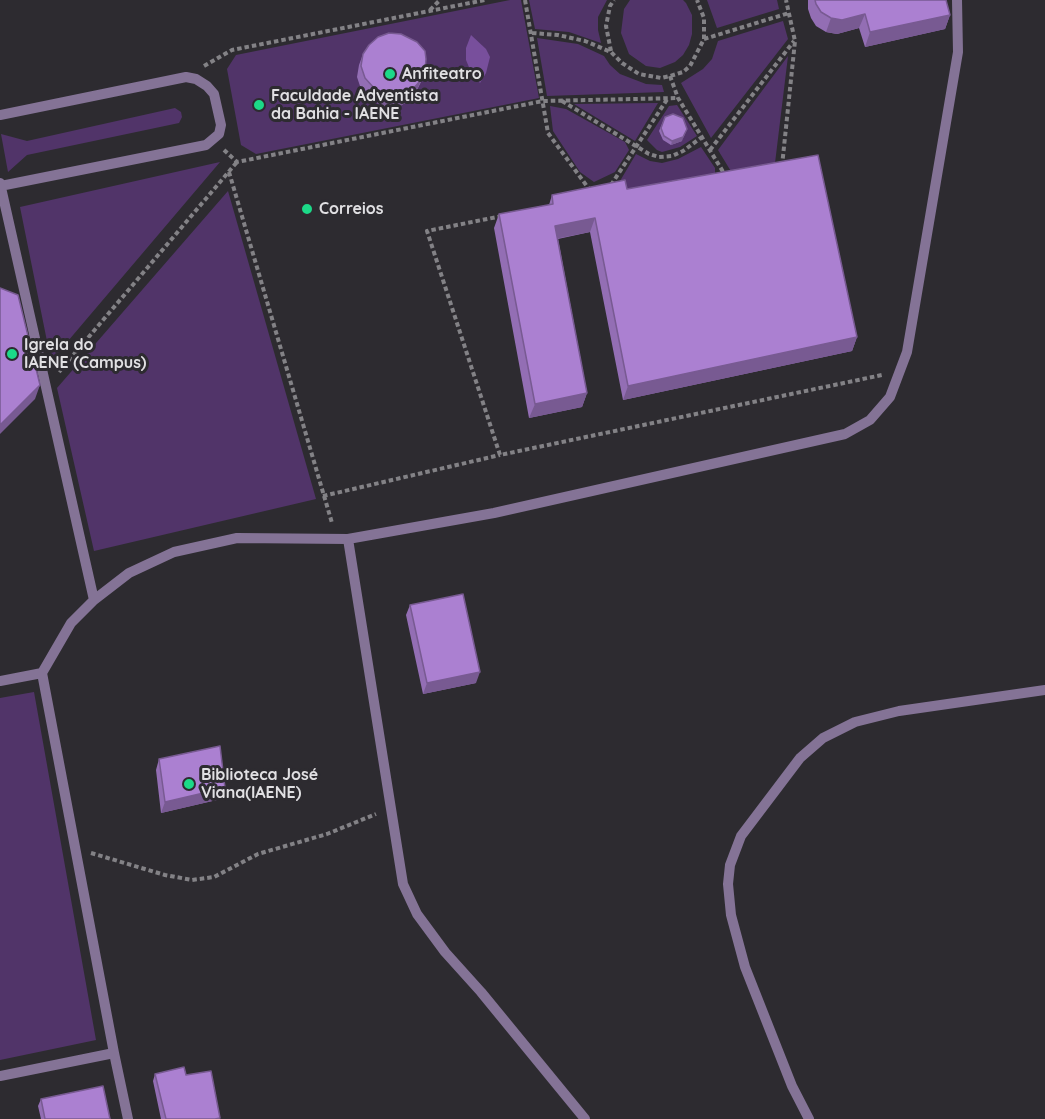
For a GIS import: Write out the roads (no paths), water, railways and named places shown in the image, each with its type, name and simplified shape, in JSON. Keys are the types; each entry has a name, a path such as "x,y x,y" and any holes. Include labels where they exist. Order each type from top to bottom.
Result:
{"lane":[{"path":"128,1119 42,674 71,623 94,600 129,573 174,552 237,538 348,539 494,513 845,434 870,420 890,397 907,352 951,106 958,52 957,0"},
{"path":"0,115 186,76 207,86 214,94 221,125 219,134 206,145 0,185 94,600"},
{"path":"348,539 403,884 417,914 445,952 481,992 585,1119"},
{"path":"0,681 42,674"},
{"path":"809,1119 792,1086 745,968 731,915 728,884 730,865 741,836 800,758 824,738 855,722 899,711 1045,690"},
{"path":"0,1076 114,1053"}],"place":[{"name":"Anfiteatro","path":"390,74"},
{"name":"Faculdade Adventista da Bahia - IAENE","path":"259,105"},
{"name":"Correios","path":"307,209"},
{"name":"Igrela do IAENE (Campus)","path":"12,354"},
{"name":"Biblioteca José Viana(IAENE)","path":"189,784"}]}
